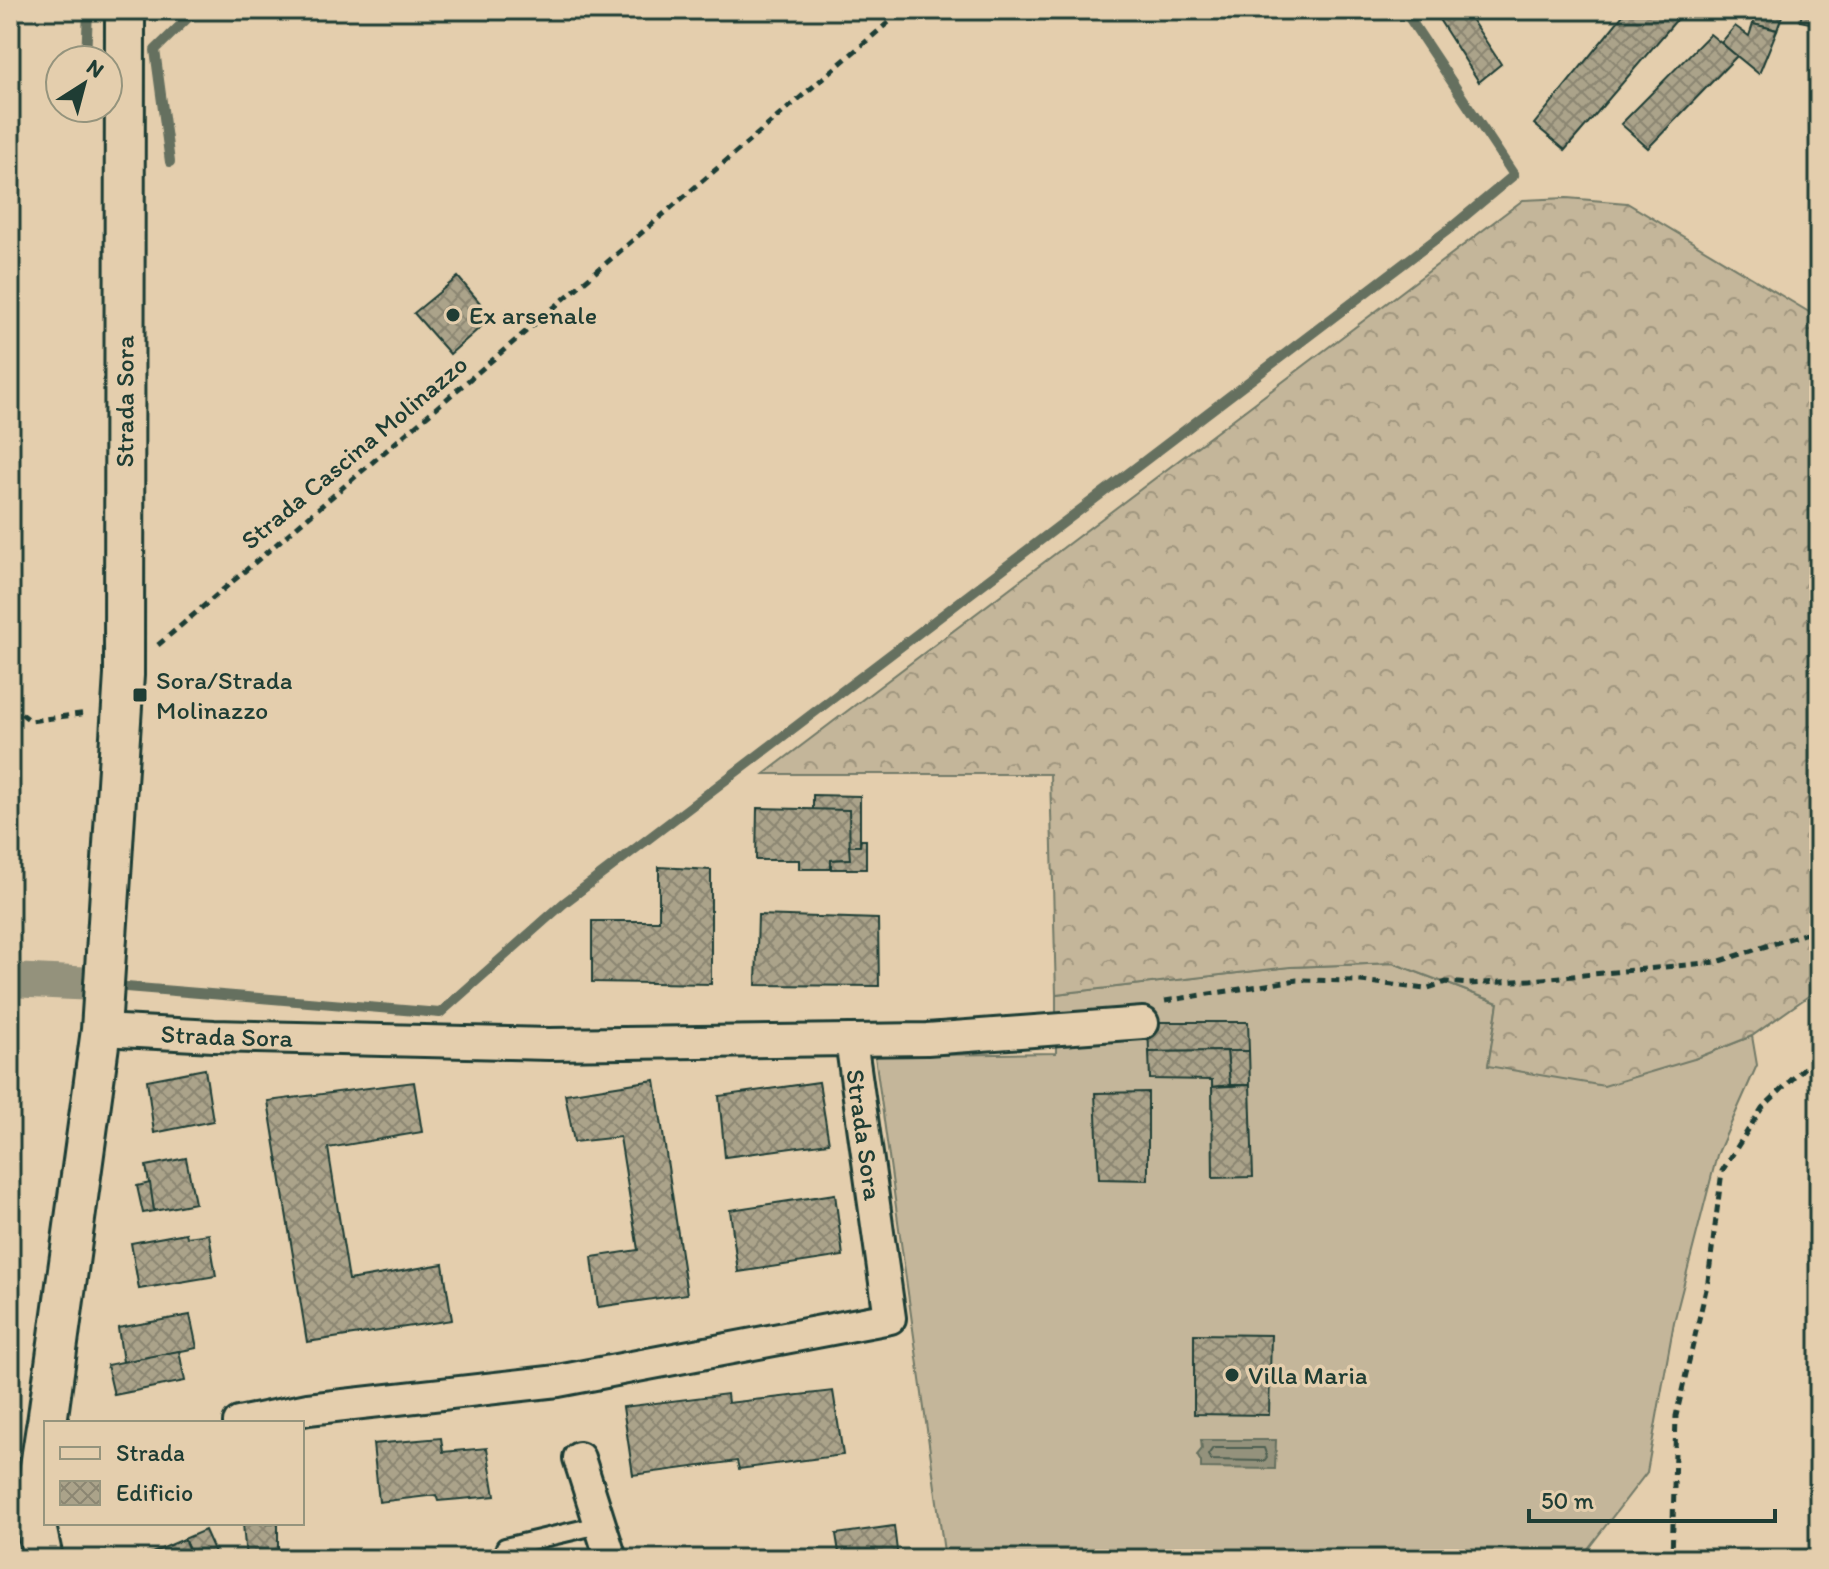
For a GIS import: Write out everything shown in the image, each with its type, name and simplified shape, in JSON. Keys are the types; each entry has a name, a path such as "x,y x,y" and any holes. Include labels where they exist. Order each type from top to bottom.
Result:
{"street":[{"name":"Strada Sora","path":"47,1421 101,1030 124,675 125,10"},
{"path":"851,1040 927,1039 1143,1023"},
{"name":"Strada Sora","path":"101,1030 549,1044 851,1040 890,1318 558,1381 308,1409 249,1421"},
{"path":"579,1458 611,1559"},
{"name":"Strada Sora","path":"43,1464 33,1512 43,1559"}],"lane":[{"path":"505,1547 599,1525"}],"path":[{"name":"Strada Cascina Molinazzo","path":"10,705 31,721 85,715 124,675 903,10"},
{"path":"1143,1023 1149,1004 1297,980 1361,981 1425,989 1446,982 1469,984 1531,980 1717,962 1819,929"},
{"path":"1672,1559 1676,1416 1708,1281 1722,1171 1762,1108 1807,1065 1819,1068"}],"green space":[{"path":"1567,198 1627,203 1819,318 1819,996 1810,995 1752,1036 1694,1059 1604,1086 1488,1066 1498,1003 1393,963 1290,967 1056,994 1050,774 764,774 1523,200"},
{"path":"1393,963 1498,1003 1488,1066 1694,1059 1752,1036 1757,1065 1717,1155 1674,1322 1647,1472 1580,1559 945,1559 875,1056 1056,1053 1056,994 1290,967"}],"water":[{"path":"1201,1440 1276,1440 1275,1469 1201,1468 1197,1455 1202,1449"}],"building":[{"path":"1433,10 1465,10 1501,64 1479,82"},
{"path":"1627,10 1685,10 1565,150 1534,124"},
{"path":"1758,10 1784,10 1777,30 1753,24"},
{"path":"1803,10 1819,10 1819,25 1800,21"},
{"path":"1753,24 1777,30 1759,74 1721,43 1735,26 1749,36"},
{"path":"1710,34 1737,56 1648,148 1621,124"},
{"name":"Ex arsenale","path":"458,277 492,317 450,354 414,313"},
{"path":"813,795 860,796 860,846 849,846 849,810 813,810"},
{"path":"757,808 849,810 850,859 831,860 831,869 799,869 799,860 756,860"},
{"path":"861,840 866,840 866,869 831,869 831,860 850,859 849,846 860,846"},
{"path":"659,867 711,870 711,984 592,982 592,921 659,921"},
{"path":"758,915 878,919 879,986 756,985"},
{"path":"1148,1022 1248,1022 1249,1051 1149,1052"},
{"path":"1227,1051 1249,1051 1250,1085 1230,1085"},
{"path":"1227,1051 1230,1085 1212,1087 1212,1080 1150,1079 1149,1052"},
{"path":"205,1069 213,1121 154,1133 147,1080"},
{"path":"655,1080 687,1294 598,1307 592,1257 638,1250 620,1137 574,1142 565,1094"},
{"path":"414,1082 422,1132 328,1148 349,1280 443,1264 452,1320 307,1342 268,1101"},
{"path":"819,1082 829,1143 725,1157 719,1096"},
{"path":"1250,1085 1253,1177 1213,1178 1212,1087"},
{"path":"1148,1092 1148,1180 1099,1179 1095,1093"},
{"path":"186,1158 195,1203 154,1211 146,1166"},
{"path":"150,1183 154,1211 143,1213 137,1186"},
{"path":"835,1194 843,1256 738,1272 730,1210"},
{"path":"186,1233 187,1237 209,1234 216,1276 139,1289 131,1243"},
{"path":"190,1315 197,1348 123,1362 118,1328"},
{"name":"Villa Maria","path":"1194,1334 1271,1335 1269,1415 1194,1414"},
{"path":"179,1351 185,1381 114,1395 107,1365"},
{"path":"833,1391 843,1455 739,1469 737,1461 633,1475 623,1407 727,1394 728,1403"},
{"path":"441,1438 443,1452 487,1448 495,1496 438,1501 436,1495 379,1502 373,1444"},
{"path":"243,1525 278,1525 278,1559 246,1559"},
{"path":"894,1526 898,1559 840,1559 836,1534"},
{"path":"205,1530 218,1559 193,1559 184,1539"},
{"path":"184,1539 193,1559 138,1559"}],"waterway":[{"path":"87,44 88,10"},
{"path":"170,162 155,50 196,10"},
{"path":"126,987 440,1013 564,903 1453,226 1514,175 1404,10"},
{"path":"10,980 95,984"}],"place":[{"name":"Ex arsenale","path":"453,315"},
{"name":"Sora/Strada Molinazzo","path":"140,695"},
{"name":"Villa Maria","path":"1232,1375"}]}
